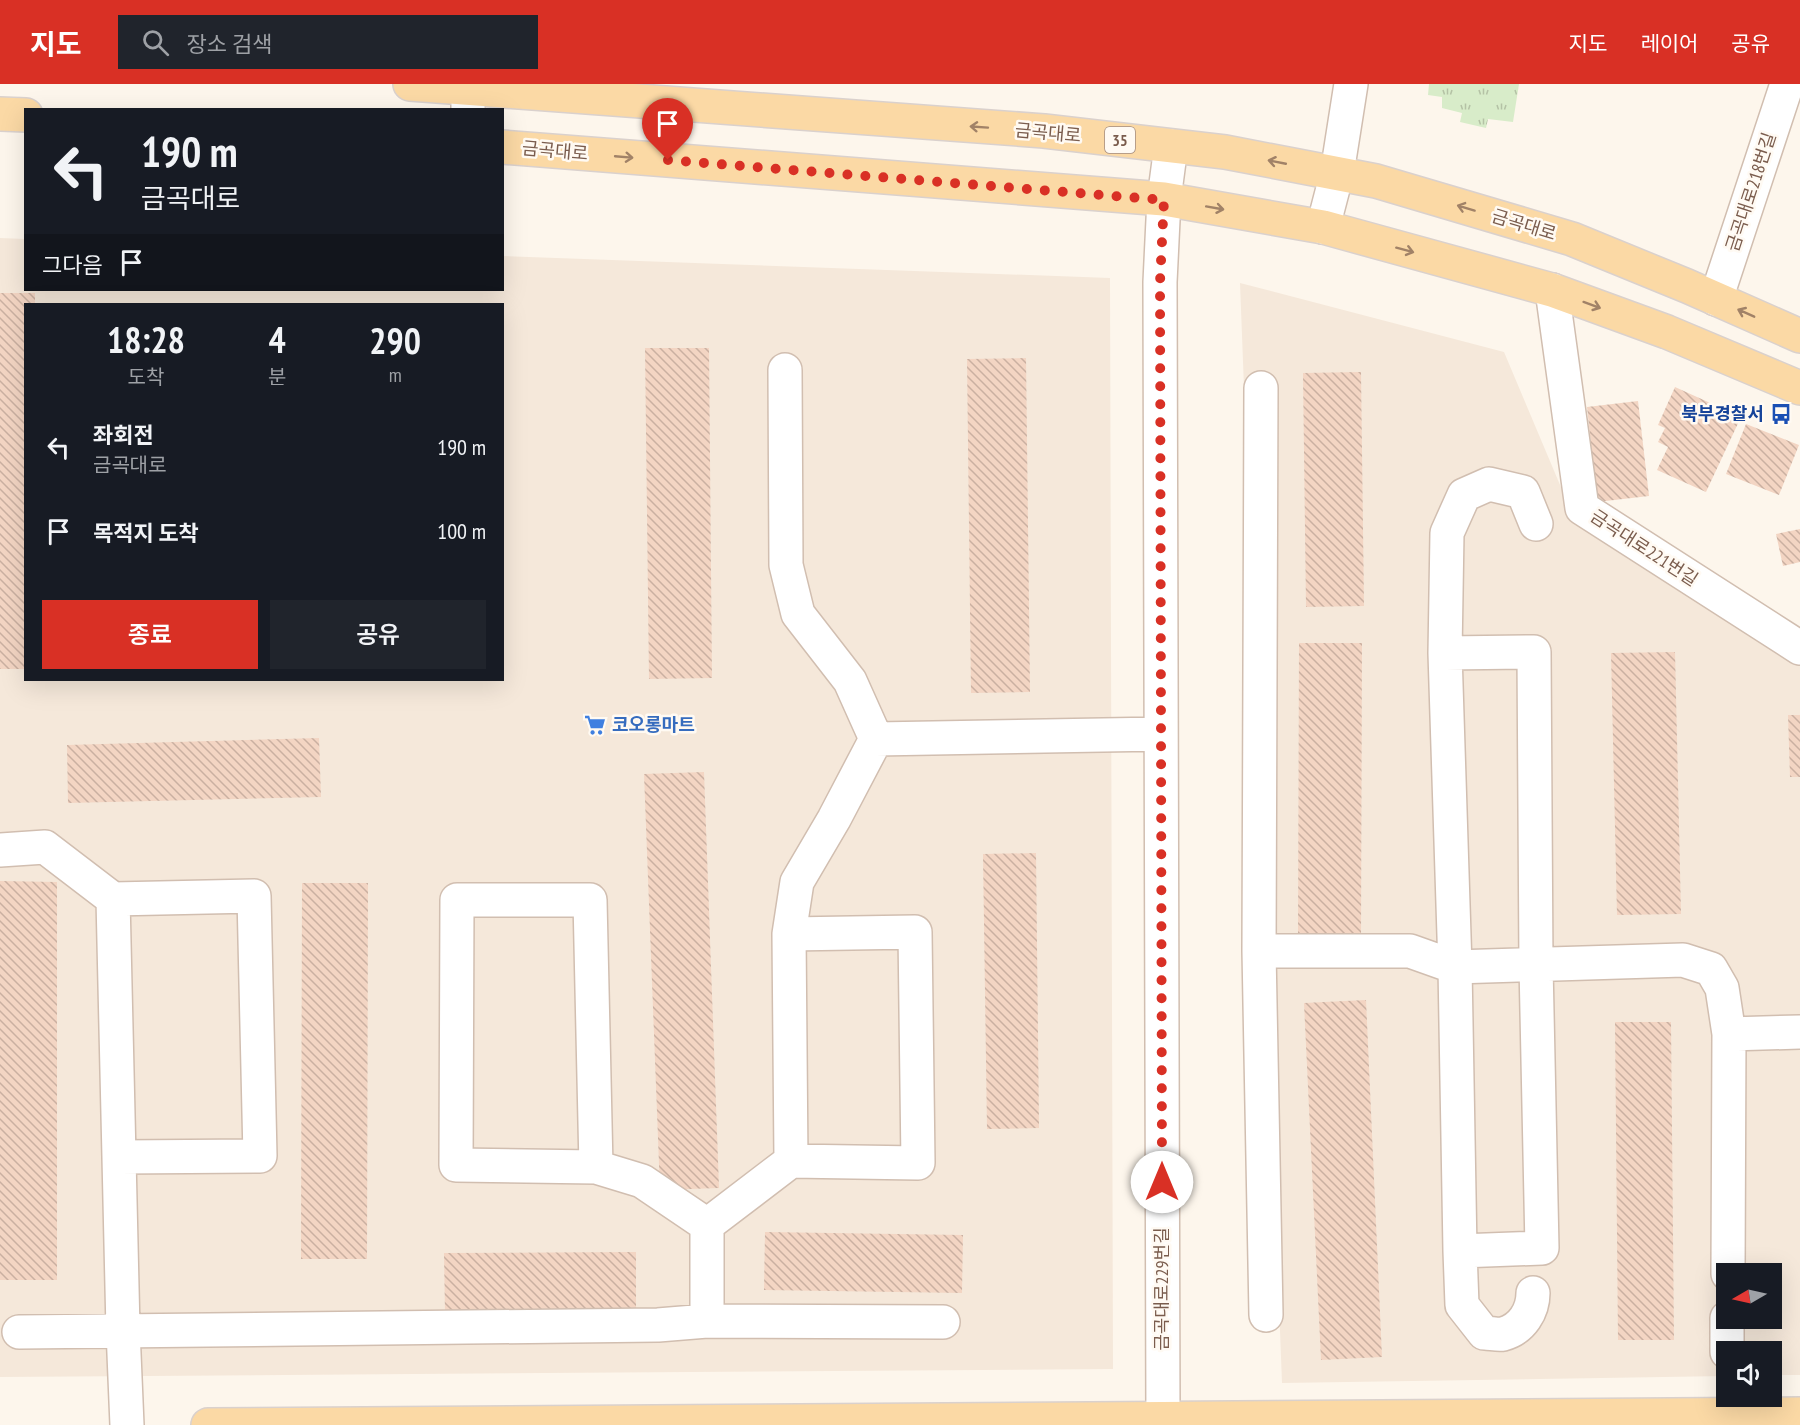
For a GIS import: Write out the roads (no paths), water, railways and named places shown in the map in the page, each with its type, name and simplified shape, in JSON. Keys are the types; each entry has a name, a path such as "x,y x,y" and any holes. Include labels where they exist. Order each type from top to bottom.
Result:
{"main road":[{"name":"금곡대로","path":"410,84 468,94 1044,131 1225,152 1376,181 1572,240 1800,336"},
{"path":"0,114 24,115"},
{"name":"금곡대로","path":"504,147 1164,200 1323,227 1552,290 1667,332 1800,388"},
{"path":"208,1425 1163,1422 1716,1405"},
{"path":"1743,1407 1800,1414"}],"street":[{"path":"1323,227 1337,173 1351,84"},
{"name":"금곡대로218번길","path":"1716,299 1787,84"},
{"name":"금곡대로229번길","path":"1163,1422 1160,282 1164,200 1171,146"},
{"name":"금곡대로221번길","path":"1552,290 1582,508 1800,648"},
{"path":"785,370 786,566 798,614 850,681 876,739"},
{"path":"1261,388 1259,951 1266,1315"},
{"path":"1533,1293 1533,1306 1522,1323 1503,1334 1484,1333 1462,1305 1455,967 1445,653 1448,532 1464,495 1489,484 1523,492 1536,524"},
{"path":"1445,653 1534,652 1536,965 1542,1248 1460,1251"},
{"path":"876,739 1161,734"},
{"path":"791,1161 789,934 797,882 834,819 876,739"},
{"path":"0,850 45,848 113,900 254,896 260,1156 120,1157"},
{"path":"113,900 127,1425"},
{"path":"596,1167 590,900 457,900 456,1165 596,1167 642,1180 708,1225"},
{"path":"708,1225 791,1161 918,1163 915,932 789,934"},
{"path":"1259,951 1410,951 1455,967 1683,960 1711,969 1722,988 1728,1034 1728,1263"},
{"path":"1728,1034 1800,1032"},
{"path":"707,1321 708,1225"},
{"path":"19,1332 658,1325 707,1321 943,1322"}],"place":[{"name":"북부경찰서","path":"1781,414"},
{"name":"코오롱마트","path":"595,725"}]}
